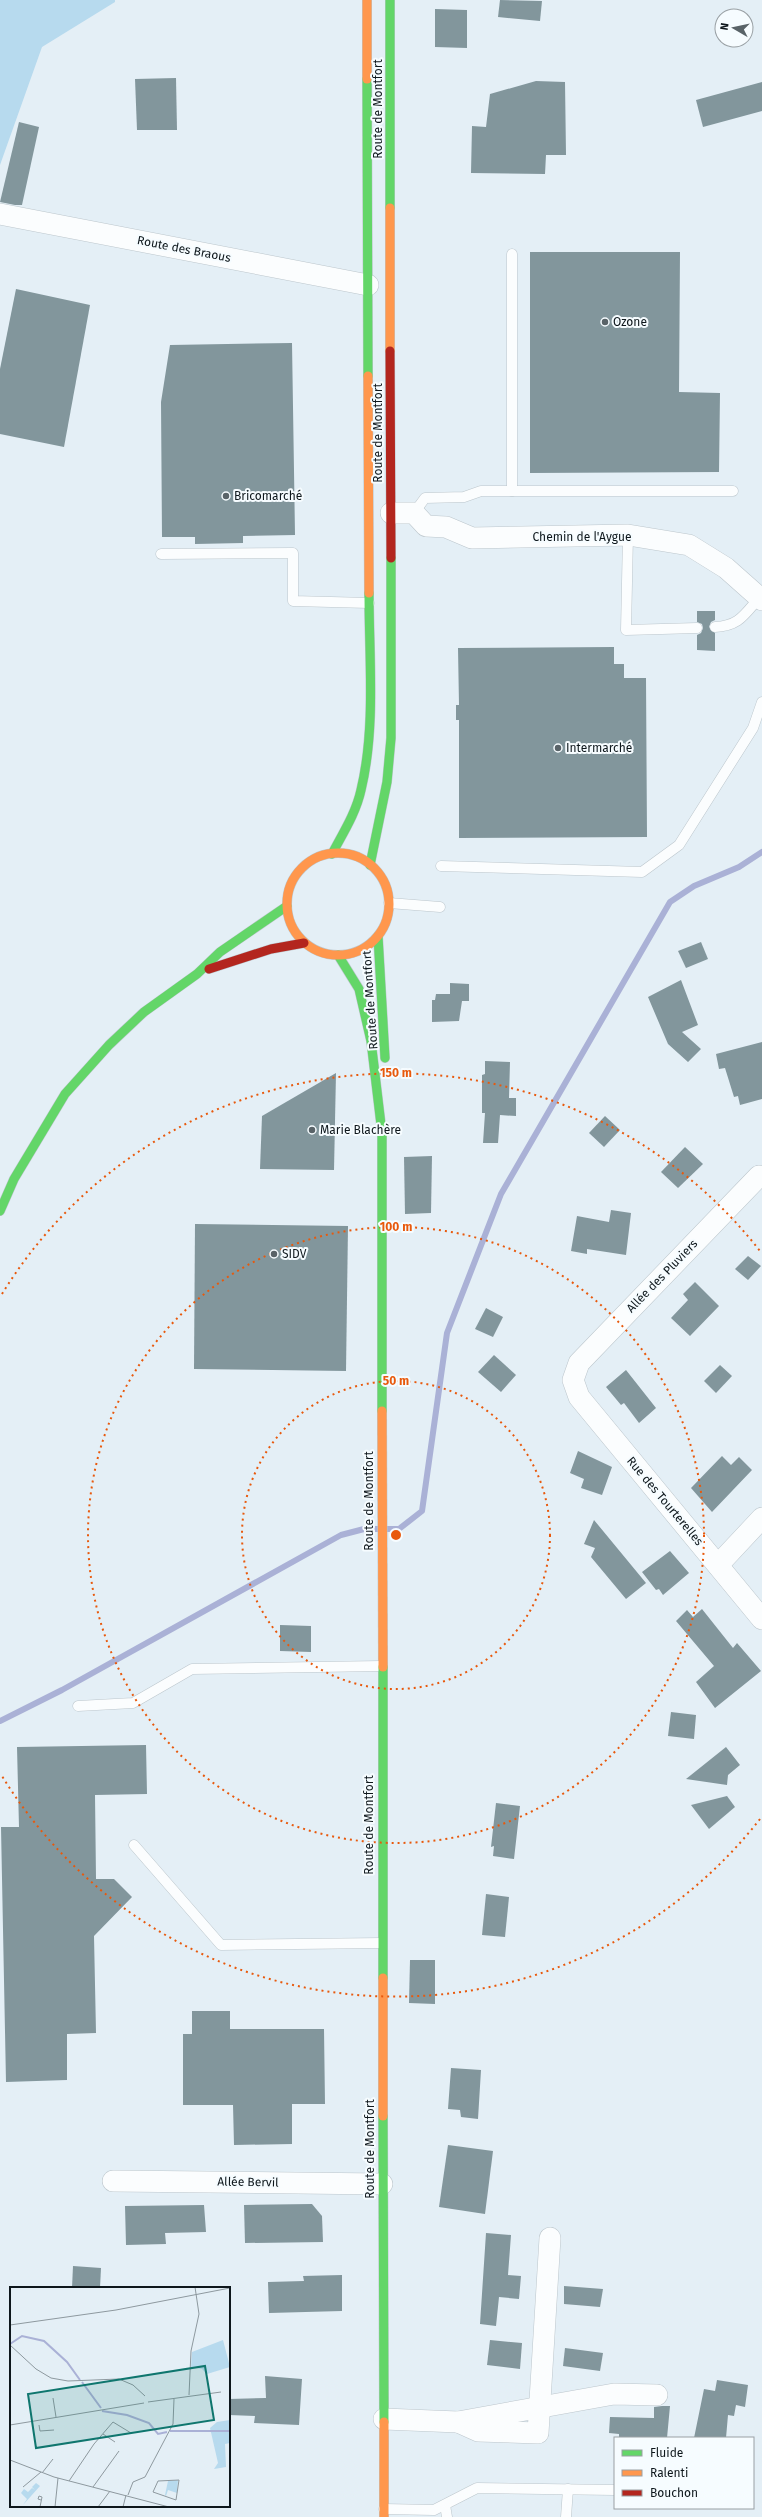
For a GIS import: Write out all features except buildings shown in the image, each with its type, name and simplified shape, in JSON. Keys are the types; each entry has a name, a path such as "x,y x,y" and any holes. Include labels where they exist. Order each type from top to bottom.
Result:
{"main road":[{"name":"Route de Montfort","path":"332,854 353,815 361,792 369,746 367,0"},
{"name":"Route de Montfort","path":"370,865 387,782 391,738 390,0"},
{"path":"332,854 345,854 370,865 380,875 386,888 389,902 384,926 378,936 367,946 353,953 338,955 320,952 304,943 295,932 290,920 287,906 292,882 299,871 320,857 332,854"},
{"path":"0,1211 14,1179 65,1094 109,1045 144,1012 197,974 220,952 287,906"},
{"name":"Route de Montfort","path":"378,936 386,1066"},
{"path":"197,974 242,958 304,943"},
{"name":"Route de Montfort","path":"338,955 359,989 371,1041 382,1133"},
{"name":"Route de Montfort","path":"384,2513 381,1511 382,1133 387,1089"}],"street":[{"name":"Route des Braous","path":"0,214 368,285"},
{"path":"391,513 414,513"},
{"name":"Chemin de l'Aygue","path":"414,513 426,526 446,527 472,538 628,535 689,545 726,568 761,599"},
{"name":"Allée des Pluviers","path":"573,1380 579,1363 759,1176"},
{"name":"Rue des Tourterelles","path":"573,1380 579,1397 762,1619"},
{"path":"718,1565 762,1518"},
{"name":"Allée Bervil","path":"113,2181 382,2184"},
{"path":"540,2409 550,2238"},
{"path":"384,2419 458,2422 540,2409 614,2394 656,2395"}],"lane":[{"path":"512,254 512,491"},
{"path":"414,513 426,498 464,497 480,491 733,491"},
{"path":"628,535 626,630 697,628"},
{"path":"161,554 293,553 294,601 369,603"},
{"path":"715,627 730,626 737,623 761,599"},
{"path":"441,866 642,872 679,845 753,728 762,702"},
{"path":"389,902 440,907"},
{"path":"78,1706 133,1703 192,1669 381,1666"},
{"path":"134,1845 221,1945 382,1943"},
{"path":"384,2513 434,2510 477,2488 614,2490"},
{"path":"566,2517 568,2489"},
{"path":"445,2505 448,2517"}],"shaded area":[{"path":"0,0 115,0 115,2 42,47 0,165"}],"waterway":[{"path":"0,1721 62,1690 341,1535 364,1529 399,1529 422,1511 447,1333 501,1194 670,902 694,886 739,867 762,852"}],"traffic: fast":[{"path":"390,0 390,208"},
{"path":"367,79 368,376"},
{"path":"370,865 387,782 391,738 391,558"},
{"path":"332,854 356,807 366,766 369,742 371,692 369,593"},
{"path":"0,1211 14,1179 65,1094 109,1045 144,1012 197,974 220,952 287,906"},
{"path":"378,936 385,1058"},
{"path":"338,955 359,989 371,1041 382,1133 382,1411"},
{"path":"383,1667 383,1978"},
{"path":"383,2116 384,2422"}],"traffic: slow":[{"path":"367,0 367,79"},
{"path":"390,208 390,351"},
{"path":"368,376 369,593"},
{"path":"338,853 357,857 374,868 385,885 389,904 385,923 374,940 357,951 338,955 319,951 302,940 291,923 287,904 291,885 302,868 319,857 338,853"},
{"path":"382,1411 383,1667"},
{"path":"383,1978 383,2116"},
{"path":"384,2422 384,2517"}],"traffic: jam":[{"path":"390,351 391,558"},
{"path":"209,969 271,949 304,943"}],"place":[{"name":"Ozone","path":"605,322"},
{"name":"Bricomarché","path":"226,496"},
{"name":"Intermarché","path":"558,748"},
{"name":"Marie Blachère","path":"312,1130"},
{"name":"SIDV","path":"274,1254"}]}
